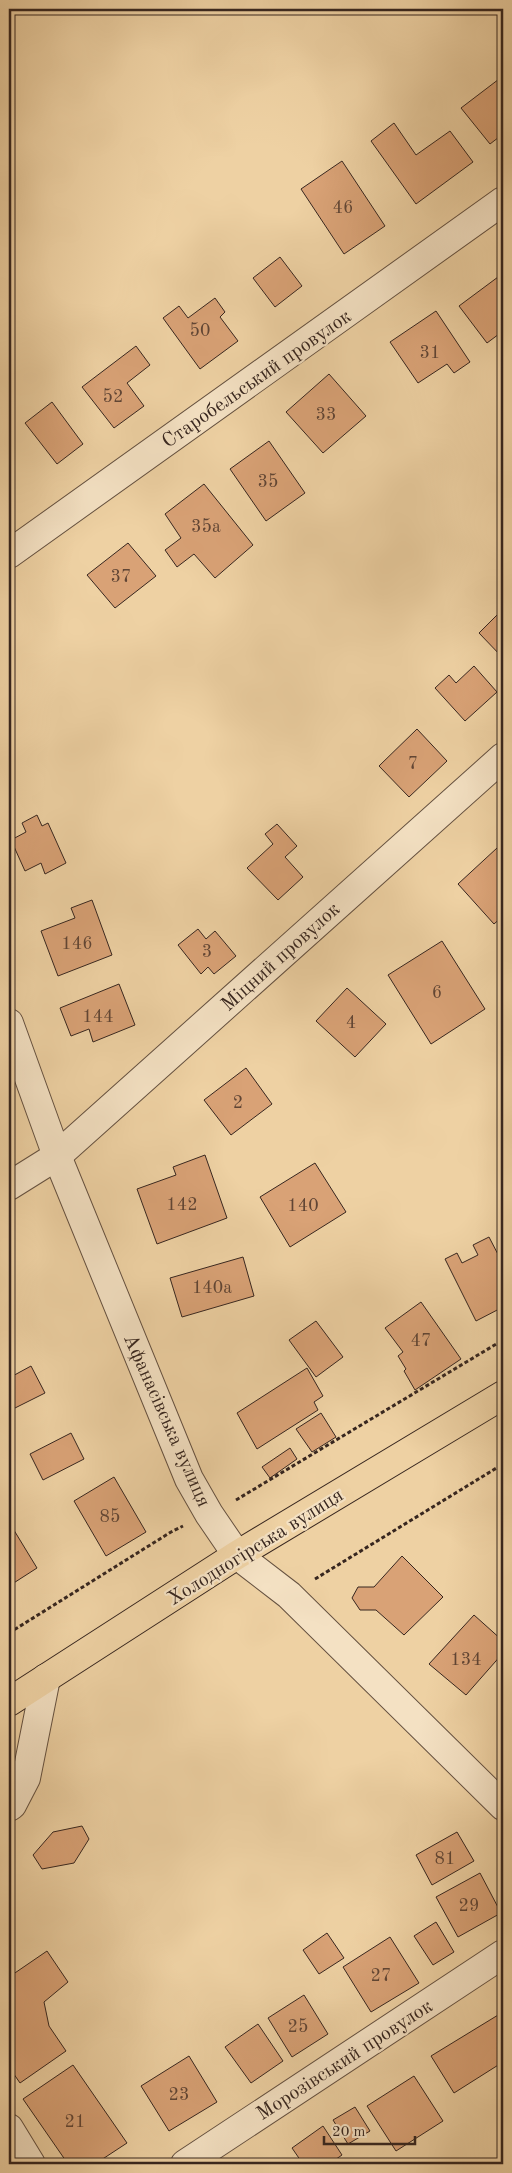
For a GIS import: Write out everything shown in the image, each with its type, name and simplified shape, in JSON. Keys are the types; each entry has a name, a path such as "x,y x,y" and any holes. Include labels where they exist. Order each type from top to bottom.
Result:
{"main road":[{"name":"Холодногірська вулиця","path":"9,1702 236,1555 503,1395"}],"street":[{"name":"Старобельський провулок","path":"9,554 503,201"},
{"name":"Міцний провулок","path":"9,1186 57,1156 503,757"},
{"name":"Афанасівська вулиця","path":"9,1023 57,1156 189,1479 209,1514 236,1555 289,1595 503,1806"},
{"path":"9,1807 12,1805 26,1778 46,1678"},
{"name":"Морозівський провулок","path":"186,2164 503,1954"},
{"path":"9,2128 31,2164"}],"path":[{"path":"9,1633 171,1532 256,1490 503,1340"},
{"path":"289,1595 503,1464"}],"building":[{"path":"503,76 503,134 490,144 461,108"},
{"path":"394,123 416,155 450,131 473,162 416,204 371,141"},
{"path":"342,161 385,226 344,254 301,189"},
{"path":"280,257 302,286 275,307 253,278"},
{"path":"498,277 503,283 503,331 487,343 459,306"},
{"path":"215,298 225,312 220,317 238,341 200,369 163,318 179,306 188,318"},
{"path":"436,311 470,362 454,373 447,364 418,383 390,342"},
{"path":"136,346 150,365 127,383 144,406 114,428 82,387"},
{"path":"329,374 366,416 323,453 286,412"},
{"path":"52,402 83,444 57,464 25,423"},
{"path":"269,441 305,493 266,521 230,469"},
{"path":"204,484 253,545 215,578 194,554 177,567 165,550 181,538 165,514"},
{"path":"128,543 156,576 115,608 87,575"},
{"path":"503,609 503,658 479,633"},
{"path":"474,666 497,692 465,721 435,688 449,675 456,683"},
{"path":"417,729 447,761 409,797 379,766"},
{"path":"37,815 42,826 48,823 66,863 45,874 41,863 25,871 11,840 26,832 22,823"},
{"path":"277,824 297,846 285,857 303,877 278,900 247,868 273,844 265,834"},
{"path":"497,848 503,855 503,916 494,924 458,884"},
{"path":"92,900 112,955 58,976 41,931 75,918 71,908"},
{"path":"198,929 206,939 215,931 236,956 214,974 208,967 201,974 178,945"},
{"path":"442,941 485,1009 431,1044 388,975"},
{"path":"119,984 135,1025 93,1042 89,1029 71,1036 60,1008"},
{"path":"347,988 386,1024 355,1057 316,1021"},
{"path":"246,1068 272,1104 231,1135 204,1100"},
{"path":"205,1155 227,1218 157,1244 137,1189 176,1175 173,1167"},
{"path":"315,1163 346,1212 290,1247 260,1197"},
{"path":"489,1237 503,1264 503,1307 476,1321 445,1259 457,1253 462,1263 478,1255 473,1245"},
{"path":"243,1257 254,1296 182,1317 170,1278"},
{"path":"421,1302 461,1359 415,1390 398,1356 403,1352 385,1328"},
{"path":"316,1321 343,1357 316,1377 289,1340"},
{"path":"31,1366 45,1393 9,1411 9,1378"},
{"path":"307,1368 323,1396 314,1402 318,1410 257,1449 237,1413"},
{"path":"321,1413 336,1437 312,1452 296,1429"},
{"path":"71,1433 84,1459 43,1480 30,1454"},
{"path":"290,1448 297,1459 270,1478 262,1467"},
{"path":"114,1477 146,1532 106,1556 74,1501"},
{"path":"9,1522 37,1568 9,1586"},
{"path":"402,1556 443,1597 404,1635 376,1610 360,1610 352,1598 358,1587 374,1587"},
{"path":"474,1615 503,1641 503,1653 466,1695 429,1664"},
{"path":"82,1826 89,1839 74,1863 42,1869 33,1855 53,1832"},
{"path":"457,1832 474,1861 432,1885 416,1855"},
{"path":"480,1873 501,1913 458,1937 436,1897"},
{"path":"436,1922 454,1952 433,1965 414,1936"},
{"path":"327,1933 344,1958 319,1974 303,1950"},
{"path":"390,1937 419,1983 371,2012 343,1967"},
{"path":"47,1951 68,1982 44,2002 49,2026 66,2051 20,2083 9,2067 9,1977"},
{"path":"304,1995 328,2034 292,2057 268,2018"},
{"path":"503,2012 503,2062 454,2093 431,2056"},
{"path":"258,2024 283,2061 251,2083 225,2047"},
{"path":"189,2056 217,2102 169,2131 141,2086"},
{"path":"73,2065 127,2143 95,2164 68,2164 23,2099"},
{"path":"414,2076 443,2121 396,2151 367,2106"},
{"path":"355,2107 370,2131 348,2144 333,2120"},
{"path":"323,2126 342,2155 329,2164 303,2164 292,2148"}]}
